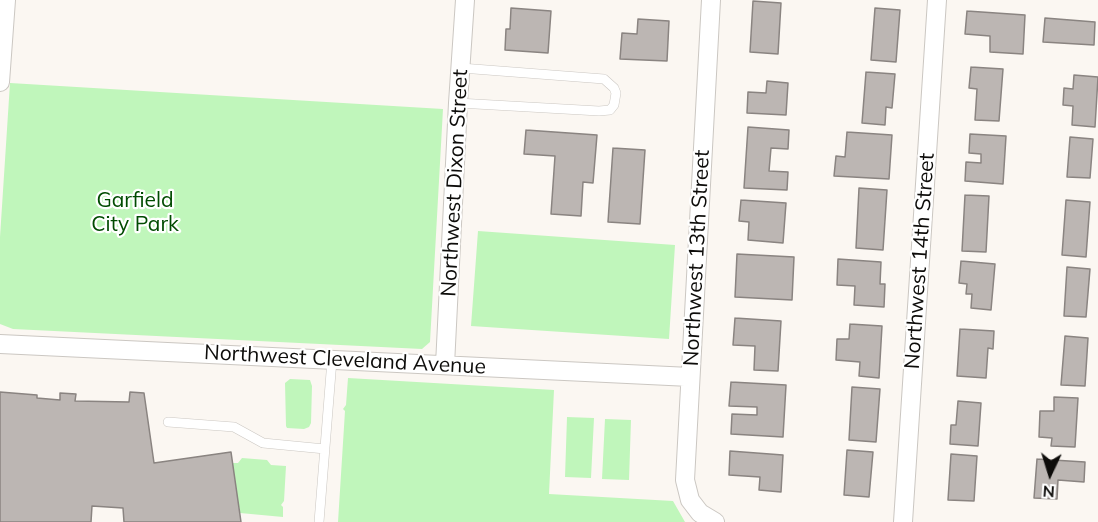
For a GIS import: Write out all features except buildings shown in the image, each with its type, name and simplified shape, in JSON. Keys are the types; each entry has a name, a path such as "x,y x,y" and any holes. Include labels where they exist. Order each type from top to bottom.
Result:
{"street":[{"path":"0,82 6,0"},
{"name":"Northwest Dixon Street","path":"445,365 465,0"},
{"name":"Northwest 13th Street","path":"708,517 690,500 685,480 711,0"},
{"name":"Northwest 14th Street","path":"903,522 937,0"},
{"name":"Northwest Cleveland Avenue","path":"0,344 690,377"}],"lane":[{"path":"458,103 599,111 610,110 614,105 616,93 604,79 461,68"},
{"path":"319,522 333,360"},
{"path":"168,422 234,427 263,443 325,449"}],"green space":[{"name":"Garfield City Park","path":"10,83 443,109 430,342 422,349 13,329 0,324 0,237"},
{"path":"478,231 675,245 669,339 471,326"},
{"path":"348,378 554,390 549,494 673,501 685,522 338,522 345,411 343,409 346,405"},
{"path":"290,379 310,380 312,386 311,423 304,429 287,428 286,426 285,383"},
{"path":"567,417 594,418 591,478 565,477"},
{"path":"605,419 631,420 629,480 602,479"},
{"path":"242,458 267,460 271,465 286,466 284,501 281,505 283,517 240,513 232,463 238,463"}]}
